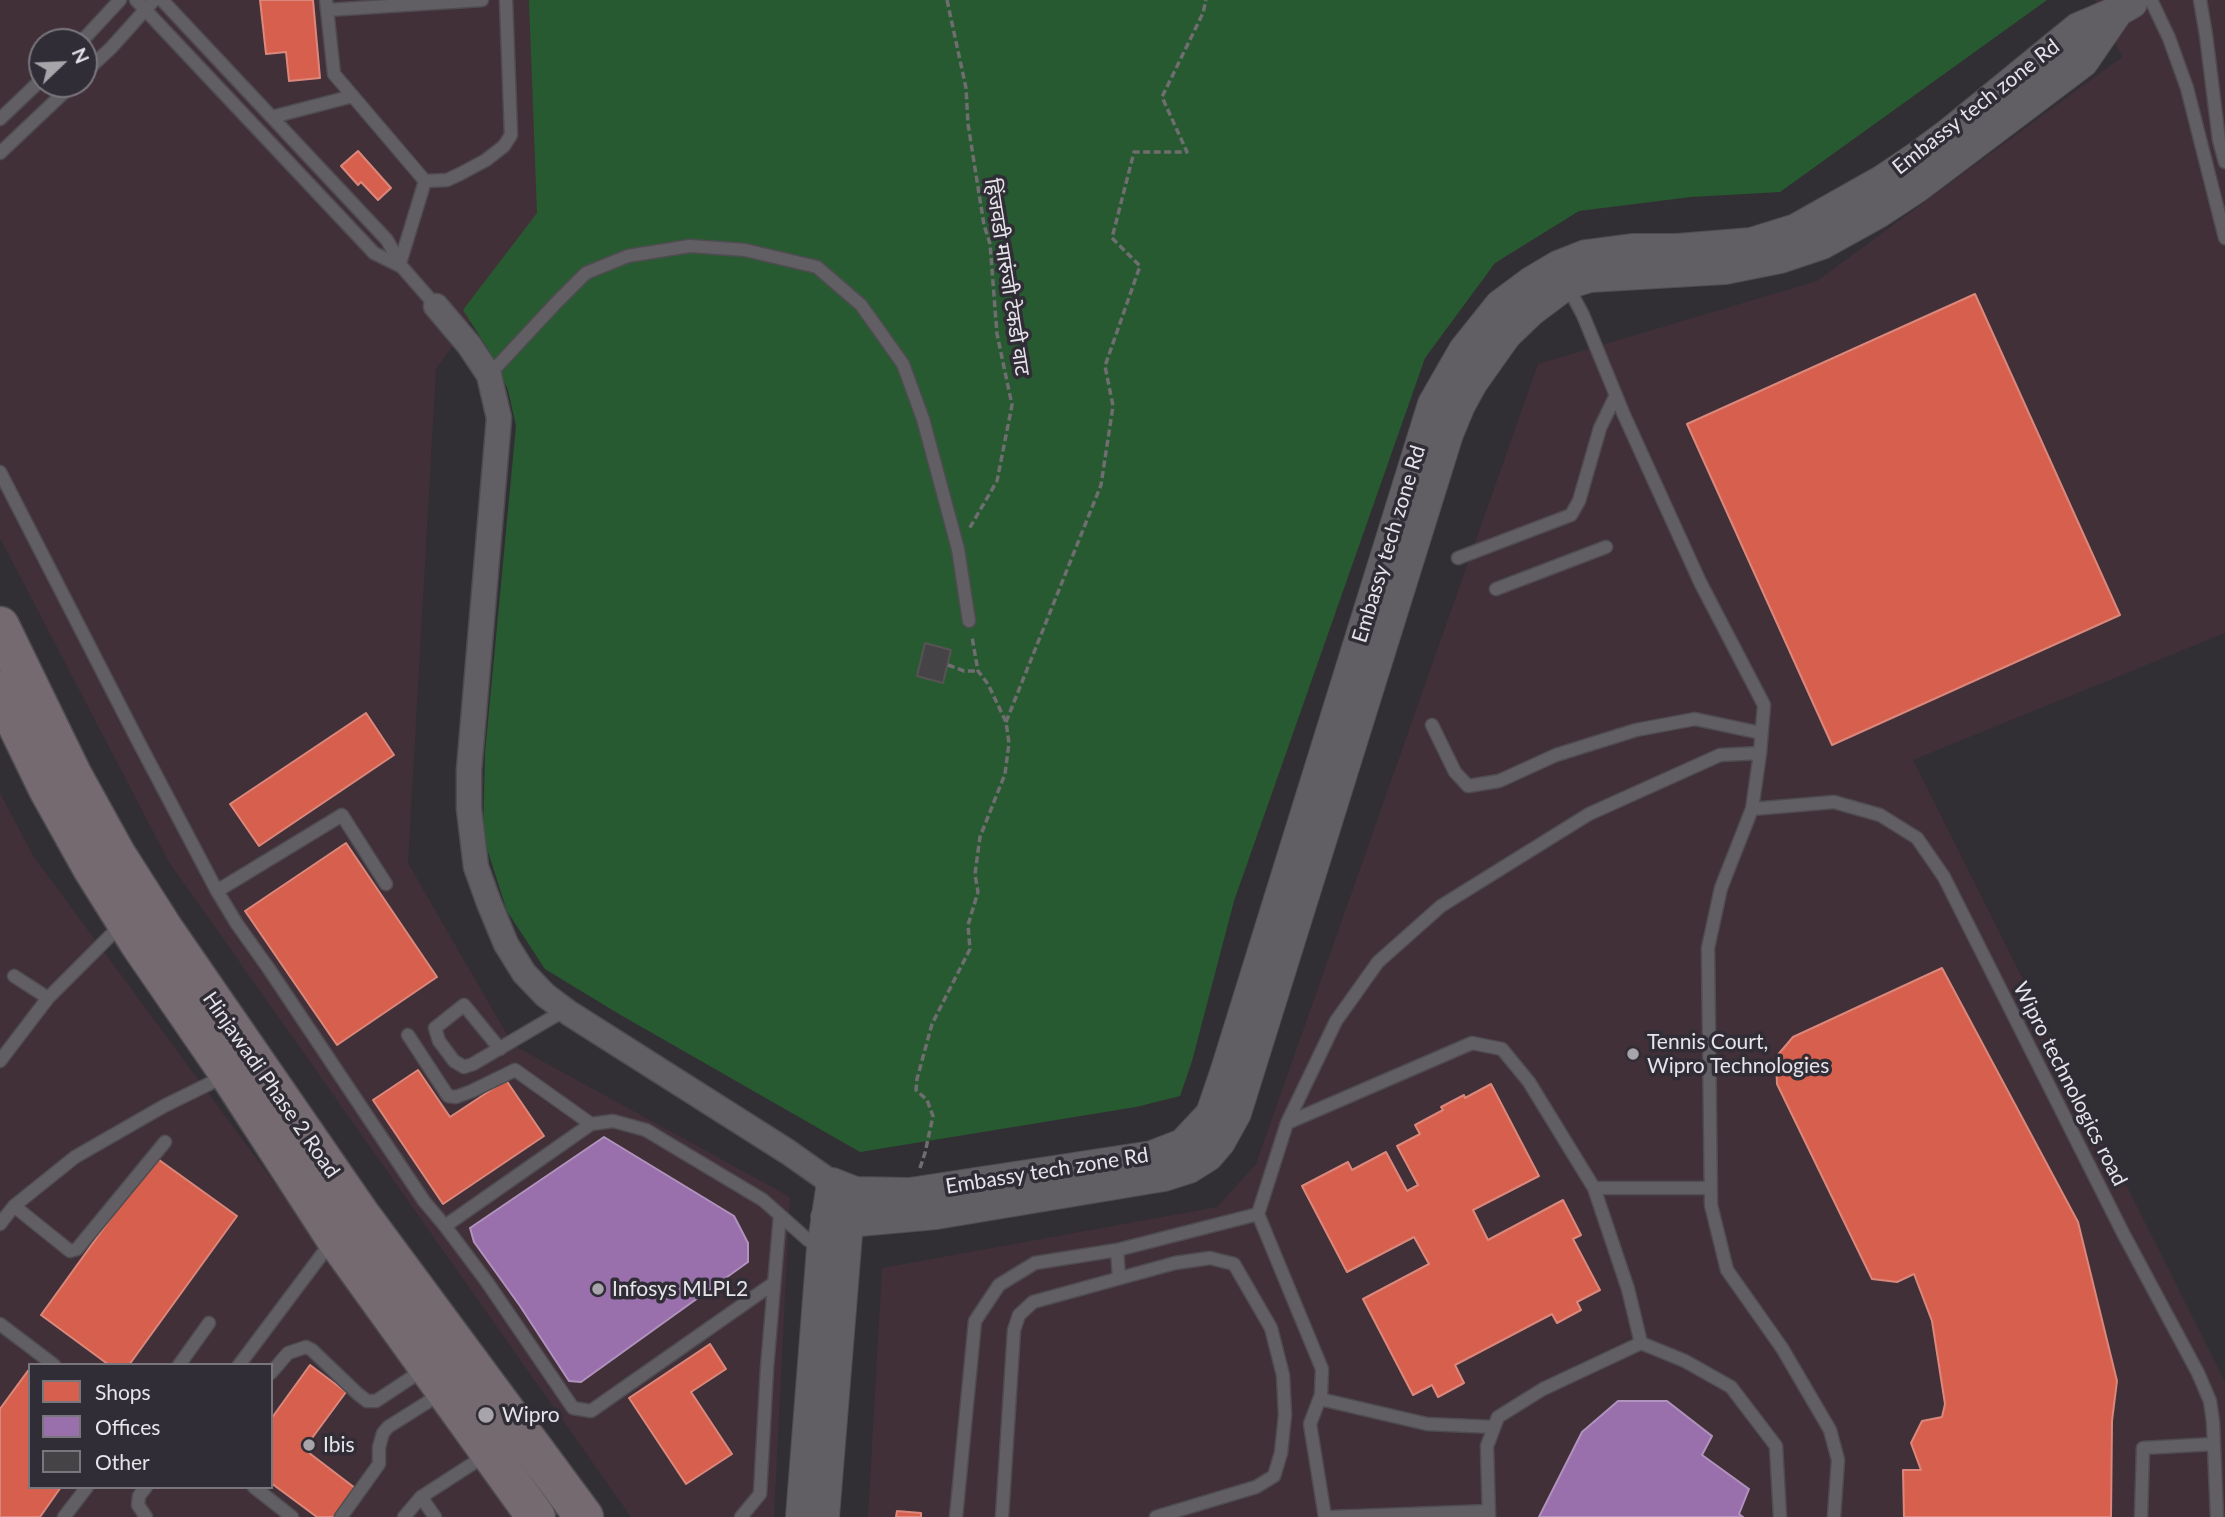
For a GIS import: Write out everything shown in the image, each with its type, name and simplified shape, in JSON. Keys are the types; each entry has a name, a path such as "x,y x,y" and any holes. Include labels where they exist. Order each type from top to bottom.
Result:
{"main road":[{"name":"Hinjawadi Phase 2 Road","path":"0,626 73,776 116,854 163,928 360,1213 584,1517"},
{"name":"Hinjawadi Phase 2 Road","path":"0,690 15,735 125,921 229,1074 335,1238 536,1517"}],"street":[{"name":"Embassy tech zone Rd","path":"843,1188 910,1193 1152,1156 1183,1144 1211,1114 1433,404 1464,350 1500,305 1531,282 1562,275 1586,255 1751,243 1796,229 1883,180 1952,131 1984,122 2078,28 2135,3"},
{"path":"837,1219 936,1214 1164,1176 1189,1167 1208,1156 1220,1142 1236,1113 1448,434 1472,383 1506,335 1562,275"},
{"path":"436,306 469,345 489,375 499,418 469,770 476,867 506,944 524,973 545,995 843,1188 837,1219 824,1517"},
{"path":"801,1517 822,1248 837,1219"}],"lane":[{"path":"93,28 120,0"},
{"path":"162,0 387,240 401,265 436,306"},
{"path":"425,181 334,74 326,5 482,0"},
{"path":"425,181 447,180 460,174 486,160 504,146 511,135 506,0"},
{"path":"2200,0 2219,140 2225,162"},
{"path":"98,60 111,48 145,3 374,253 401,265"},
{"path":"2135,3 2169,38 2188,88 2225,238"},
{"path":"0,119 28,92"},
{"path":"272,117 353,96"},
{"path":"0,153 58,98"},
{"path":"401,265 425,181"},
{"path":"489,375 586,273 628,256 690,246 745,250 817,267 862,305 903,364 923,419 958,549 969,621"},
{"path":"1562,275 1583,315 1700,582 1764,705 1752,808 1721,888 1708,948 1711,1205 1727,1270 1782,1348 1830,1430 1838,1461 1834,1517"},
{"path":"1458,558 1571,515 1578,501 1600,428 1616,395"},
{"path":"0,472 136,739 237,924 424,1201 487,1282 573,1408 591,1411 774,1283"},
{"path":"1496,589 1606,547"},
{"path":"1432,725 1455,772 1468,786 1499,781 1556,755 1636,730 1695,719 1761,733"},
{"path":"1325,1517 1310,1424 1320,1399 1322,1369 1258,1214 1287,1123 1336,1021 1378,962 1441,906 1589,814 1720,755 1760,752"},
{"name":"Wipro technologics road","path":"1752,808 1834,802 1880,815 1917,838 1944,877 2210,1401 2217,1517"},
{"path":"217,891 342,815 386,884"},
{"path":"0,1061 48,998 125,921"},
{"path":"14,976 48,998"},
{"path":"500,1049 464,1005 435,1028 439,1041 454,1061 464,1067 500,1049 565,1010"},
{"path":"408,1035 448,1096 456,1097 472,1091 514,1070 591,1124"},
{"path":"1287,1123 1472,1043 1502,1049 1529,1082 1594,1188 1628,1289 1641,1343"},
{"path":"0,1224 14,1206 75,1157 229,1074"},
{"path":"445,1226 591,1124 612,1121 646,1130 763,1200 808,1240 822,1248"},
{"path":"14,1206 70,1251 77,1249 165,1142"},
{"path":"1594,1188 1710,1188"},
{"path":"956,1517 975,1321 999,1285 1035,1263 1117,1250 1258,1214"},
{"path":"741,1517 760,1494 780,1216"},
{"path":"241,1363 335,1238"},
{"path":"1117,1250 1119,1278"},
{"path":"1002,1517 1014,1330 1019,1315 1033,1302 1175,1263 1210,1258 1234,1264 1271,1328 1283,1375 1285,1415 1281,1453 1274,1476 1256,1487 1156,1517"},
{"path":"180,1363 209,1323"},
{"path":"0,1324 51,1363"},
{"path":"1331,1517 1489,1514 1488,1446 1498,1417 1543,1389 1641,1343 1685,1360 1731,1387 1776,1446 1780,1517"},
{"path":"273,1371 288,1353 306,1347 367,1401 376,1401 437,1379"},
{"path":"341,1517 379,1464 379,1447 383,1433 437,1379"},
{"path":"1320,1399 1427,1424 1494,1427"},
{"path":"2141,1517 2143,1448 2214,1444"},
{"path":"404,1517 421,1497 489,1453"},
{"path":"64,1517 85,1489"},
{"path":"144,1489 139,1496 138,1505 146,1517"},
{"path":"257,1489 292,1517"},
{"path":"421,1497 435,1517"}],"path":[{"name":"हिंजवडी मारुंजी टेकडी वाट","path":"947,0 967,88 968,124 984,225 990,244 997,334 1012,405 997,481 958,549"},
{"path":"1006,722 1101,485 1113,405 1105,366 1140,266 1112,238 1135,152 1187,152 1162,97 1203,13 1206,0"},
{"path":"910,1193 925,1153 933,1116 927,1100 916,1090 917,1079 932,1024 970,949 968,925 978,892 975,874 980,836 1005,774 1009,743 1006,722 988,684 978,671 969,621"},
{"path":"948,665 964,671 978,671"}],"shaded area":[{"path":"0,0 542,0 549,213 436,369 408,863 513,1045 790,1197 774,1517 631,1517 169,862 0,538"},
{"path":"2095,0 2225,0 2225,633 1913,760 2225,1382 2225,1517 868,1517 882,1268 1217,1207 1256,1164 1538,364 1817,281 2122,57"},
{"path":"0,793 34,857 521,1517 0,1517"}],"green space":[{"path":"529,0 2047,0 1780,192 1691,197 1579,211 1495,263 1425,358 1234,901 1192,1061 1180,1096 1136,1107 860,1152 545,969 507,911 483,836 485,753 516,426 508,390 496,362 463,310 537,213"}],"building: Shops":[{"path":"260,0 313,0 320,78 289,81 286,52 266,54"},
{"path":"358,151 391,188 378,200 361,182 358,185 341,166"},
{"path":"1975,294 2120,615 1832,745 1687,424"},
{"path":"366,713 394,755 259,846 230,804"},
{"path":"346,843 437,977 337,1045 245,911"},
{"path":"1942,968 2078,1222 2117,1381 2112,1421 2111,1517 1904,1517 1903,1470 1921,1470 1911,1443 1922,1421 1942,1417 1945,1404 1932,1321 1914,1274 1897,1282 1872,1279 1777,1084 1776,1057 1793,1037"},
{"path":"418,1070 450,1117 506,1080 544,1136 443,1204 373,1100"},
{"path":"1491,1084 1539,1176 1473,1210 1488,1240 1563,1200 1581,1235 1573,1239 1600,1290 1577,1302 1581,1310 1557,1323 1552,1314 1455,1365 1464,1383 1438,1397 1432,1385 1413,1395 1363,1299 1429,1264 1414,1237 1347,1272 1302,1186 1348,1162 1352,1170 1386,1152 1407,1191 1418,1185 1397,1146 1420,1134 1415,1125 1443,1110 1441,1107"},
{"path":"155,1157 237,1216 130,1363 106,1363 41,1315"},
{"path":"710,1344 726,1369 691,1392 732,1454 686,1484 629,1398"},
{"path":"310,1365 346,1392 304,1449 355,1488 334,1517 317,1517 273,1484 273,1416"},
{"path":"28,1371 28,1489 60,1489 40,1517 0,1517 0,1409"},
{"path":"897,1511 921,1513 921,1517 896,1517"}],"building: Offices":[{"path":"604,1137 734,1216 748,1243 748,1262 581,1382 569,1381 474,1242 470,1228"},
{"path":"1618,1401 1667,1401 1712,1436 1702,1455 1749,1489 1739,1514 1743,1517 1539,1517 1582,1432"}],"building: Other":[{"path":"925,643 951,650 943,683 917,676"}],"place":[{"name":"Tennis Court, Wipro Technologies","path":"1633,1054"},
{"name":"Infosys MLPL2","path":"598,1289"},
{"name":"Wipro","path":"486,1415"},
{"name":"Ibis","path":"309,1445"}]}
